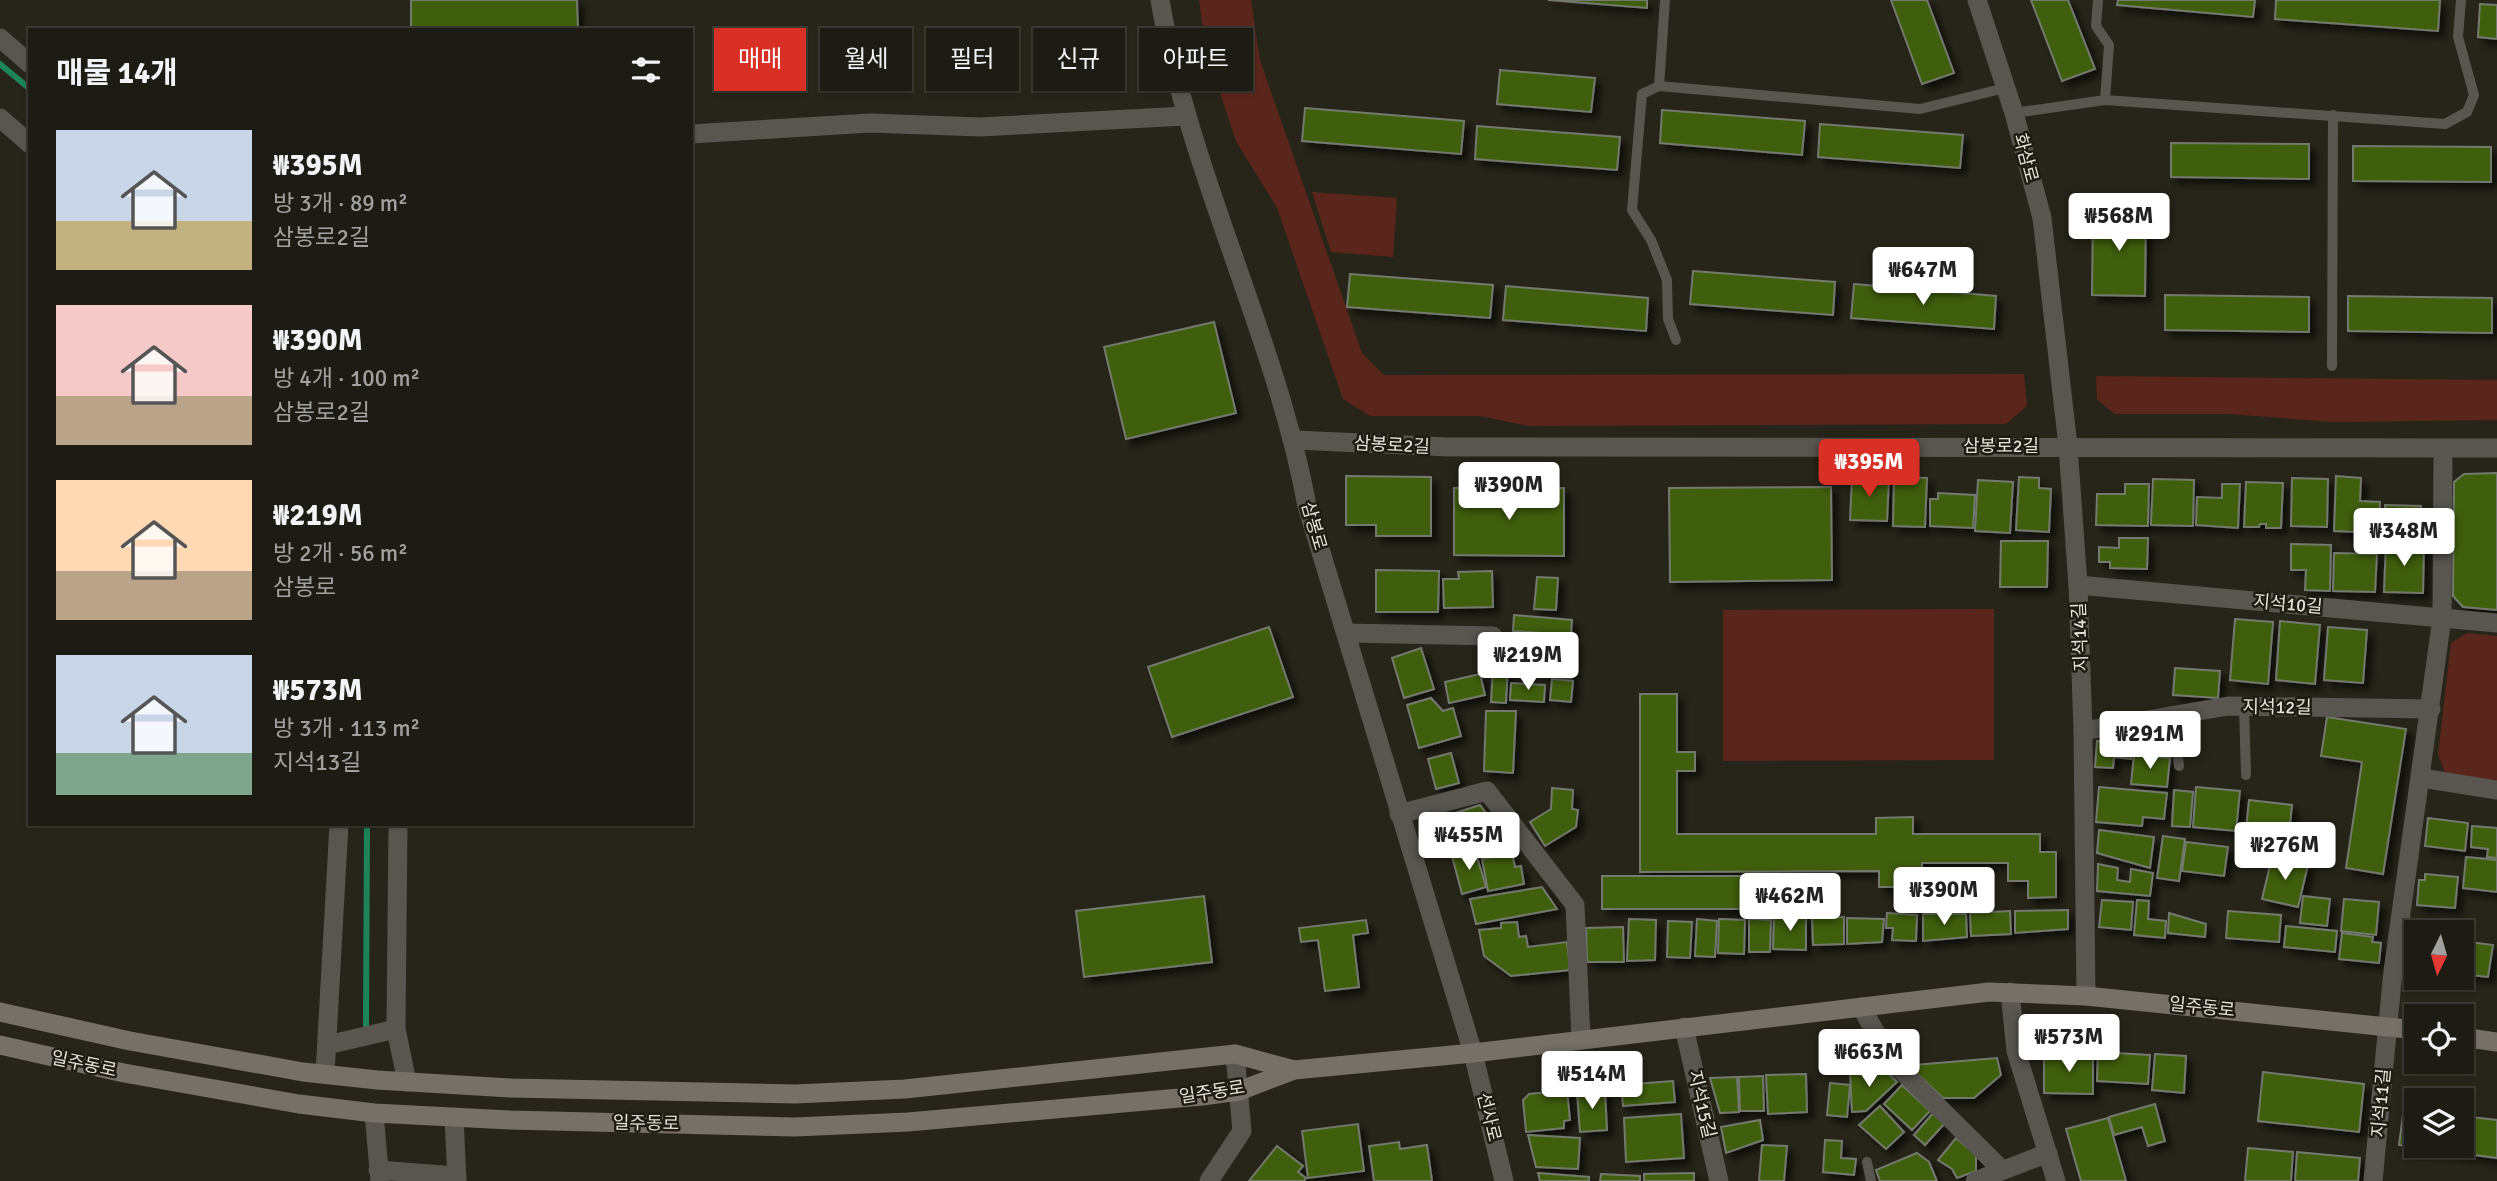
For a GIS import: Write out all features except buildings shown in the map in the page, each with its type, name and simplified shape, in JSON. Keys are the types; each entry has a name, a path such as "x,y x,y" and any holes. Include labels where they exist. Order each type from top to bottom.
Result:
{"main road":[{"name":"일주동로","path":"0,1045 242,1096 374,1113 454,1118 795,1127 908,1122 1239,1091 1294,1070 2010,992 2086,996 2404,1028"},
{"name":"일주동로","path":"0,1012 234,1061 407,1082 795,1094 905,1089 1235,1054 1294,1070"},
{"path":"2474,1039 2497,1042"}],"street":[{"name":"삼봉로","path":"1160,0 1185,116 1295,440 1307,506 1473,1052"},
{"name":"화삼로","path":"1977,0 2014,113 2042,218 2068,446"},
{"path":"0,38 28,62"},
{"path":"693,134 845,124 980,127 1185,116"},
{"path":"0,118 28,142"},
{"name":"삼봉로2길","path":"1295,440 1449,447 2497,448"},
{"name":"지석14길","path":"2068,446 2078,584 2083,731 2086,996"},
{"path":"2387,1025 2442,618 2443,449"},
{"name":"지석10길","path":"2078,584 2497,623"},
{"path":"1347,633 1493,636"},
{"name":"지석12길","path":"2083,731 2244,706 2431,709"},
{"path":"2422,778 2497,790"},
{"path":"1399,814 1487,791 1575,905 1581,1040"},
{"path":"326,1074 339,826"},
{"path":"398,826 396,1029 407,1082"},
{"path":"2010,992 2016,1051 2056,1181"},
{"path":"1861,1007 1892,1061 2002,1170"},
{"name":"지석11길","path":"2373,1181 2387,1025"},
{"name":"지석15길","path":"1684,1027 1719,1181"},
{"path":"327,1045 396,1029"},
{"name":"선사로","path":"1473,1052 1504,1181"},
{"path":"1209,1181 1242,1131 1235,1054"},
{"path":"374,1113 379,1176 456,1178 454,1118"},
{"path":"1975,1181 2048,1153"}],"lane":[{"path":"1659,86 1665,0"},
{"path":"2098,0 2096,26 2109,45 2105,100"},
{"path":"2014,113 2105,100 2445,124 2467,112 2474,95 2458,37 2461,0"},
{"path":"1676,340 1668,319 1667,280 1651,240 1632,210 1642,94 1659,86 1920,109 2005,88"},
{"path":"2332,366 2333,114"},
{"path":"2244,706 2246,775"},
{"path":"2174,715 2179,766"},
{"path":"1867,1162 1871,1181"}],"shaded area":[{"path":"1199,0 1251,0 1260,60 1362,353 1384,375 2024,374 2027,406 2006,424 1529,426 1480,416 1370,416 1343,399 1277,208 1236,141 1219,91 1253,91 1253,28 1203,28"},
{"path":"1312,192 1397,198 1393,257 1331,252"},
{"path":"2096,376 2497,380 2497,420 2333,422 2228,414 2115,414 2097,400"},
{"path":"1994,609 1994,760 1723,761 1723,610"},
{"path":"2467,633 2497,636 2497,782 2445,773 2438,754 2451,643"}],"waterway":[{"path":"0,64 28,87"},
{"path":"366,1030 367,826"}]}
